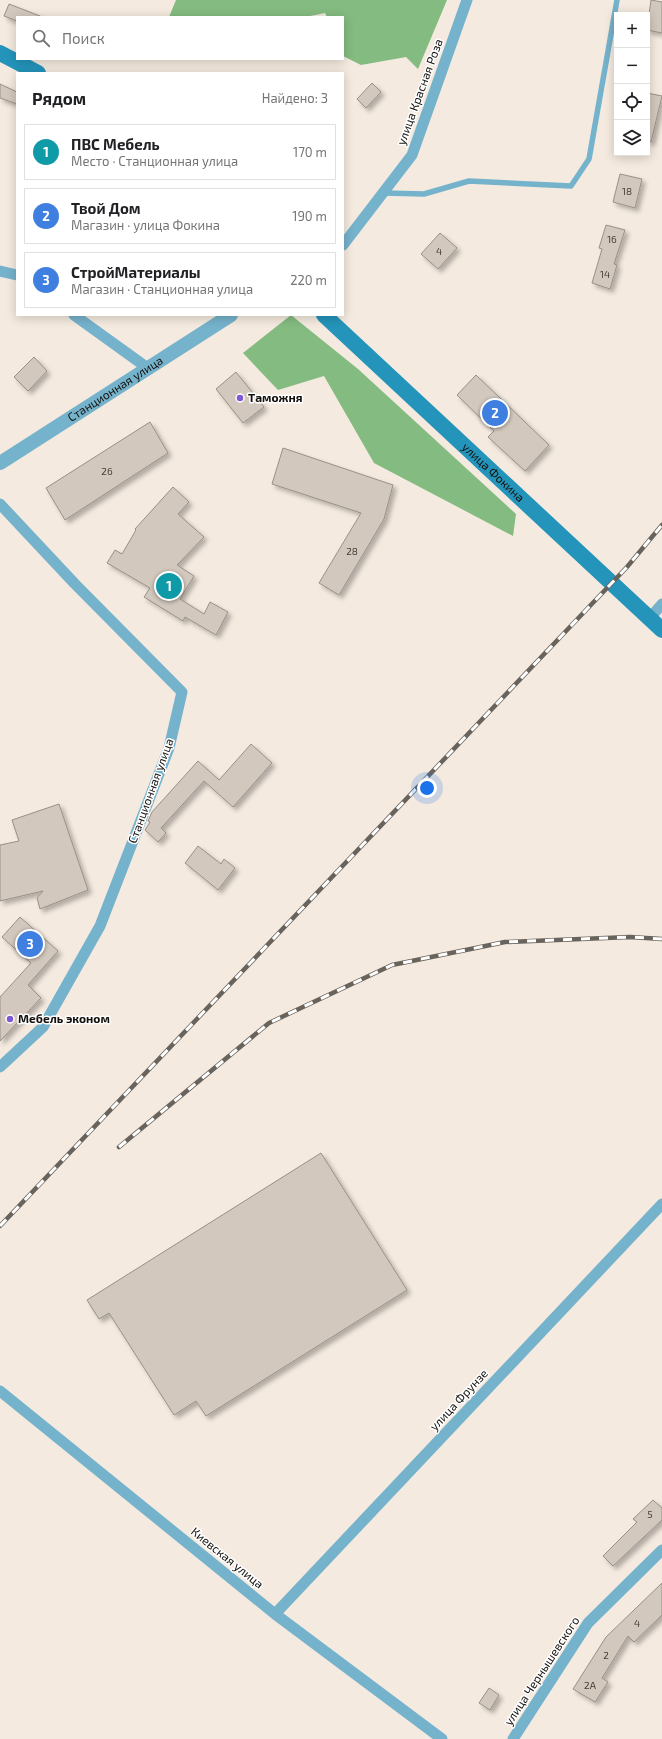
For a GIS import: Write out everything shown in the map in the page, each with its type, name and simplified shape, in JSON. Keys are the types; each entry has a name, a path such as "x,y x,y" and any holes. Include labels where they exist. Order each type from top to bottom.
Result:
{"main road":[{"path":"0,53 36,72"},
{"name":"улица Фокина","path":"325,316 662,630"}],"street":[{"name":"улица Красная Роза","path":"344,244 412,155 467,0"},
{"path":"0,271 16,275"},
{"path":"75,316 149,369"},
{"name":"Станционная улица","path":"0,463 149,369 229,316"},
{"name":"Станционная улица","path":"0,504 75,584 182,692 169,748 100,926 43,1027 0,1067"},
{"path":"648,618 662,604"},
{"name":"улица Фрунзе","path":"275,1614 662,1204"},
{"name":"Киевская улица","path":"0,1391 275,1614 442,1739"},
{"name":"улица Чернышевского","path":"513,1739 588,1623 662,1550"}],"lane":[{"path":"383,193 424,194 469,181 571,186 589,159 617,0"}],"green space":[{"path":"176,0 447,0 418,69 406,57 361,65 344,56 344,16 326,16 325,13 310,16 169,16"},
{"path":"290,316 292,316 358,369 516,514 513,536 374,463 324,376 278,390 243,353"}],"building":[{"path":"651,0 662,2 662,33 650,31 649,12"},
{"path":"9,4 40,16 16,16 16,21 4,16"},
{"path":"372,83 381,92 366,108 357,99"},
{"path":"0,84 16,92 16,104 0,98"},
{"path":"650,94 662,96 650,142"},
{"path":"620,174 642,179 635,208 613,202"},
{"path":"606,225 625,230 614,264 617,265 610,289 592,283 602,249 599,248"},
{"path":"440,233 457,248 438,269 421,254"},
{"path":"34,357 47,371 28,391 14,377"},
{"name":"Таможня","path":"236,372 264,407 243,423 216,389"},
{"path":"476,375 549,445 525,471 488,437 494,431 457,395"},
{"path":"150,422 168,453 65,520 46,488"},
{"path":"283,448 393,485 384,519 339,595 319,583 361,513 272,484"},
{"path":"173,487 189,502 178,514 204,537 177,565 194,576 180,599 204,614 210,602 228,612 216,635 185,617 183,621 144,597 150,588 107,563 115,550 122,554 136,530 135,529"},
{"path":"251,744 272,763 233,807 204,781 161,828 166,833 158,842 145,830 150,822 148,821 152,812 198,761 219,780"},
{"path":"59,804 88,890 40,909 37,898 43,891 0,901 0,845 19,841 12,820"},
{"path":"198,846 221,864 224,859 235,868 218,890 185,863"},
{"path":"20,917 58,951 28,985 41,998 0,1041 0,997 31,963 2,937"},
{"path":"321,1153 407,1290 206,1416 196,1401 174,1415 109,1313 99,1319 87,1300"},
{"path":"653,1500 662,1508 662,1520 613,1566 603,1556 637,1522 633,1519"},
{"path":"662,1583 662,1615 634,1642 628,1636 602,1678 608,1682 595,1702 573,1689 606,1637"},
{"path":"489,1688 499,1695 490,1710 479,1703"}],"railway":[{"path":"0,1226 627,567 662,525"},
{"path":"119,1147 269,1023 392,965 505,942 630,937 662,939"}],"place":[{"name":"Таможня","path":"240,398"},
{"name":"Твой Дом","path":"495,413"},
{"name":"ПВС Мебель","path":"169,586"},
{"name":"СтройМатериалы","path":"30,944"},
{"name":"Мебель эконом","path":"10,1019"}]}
